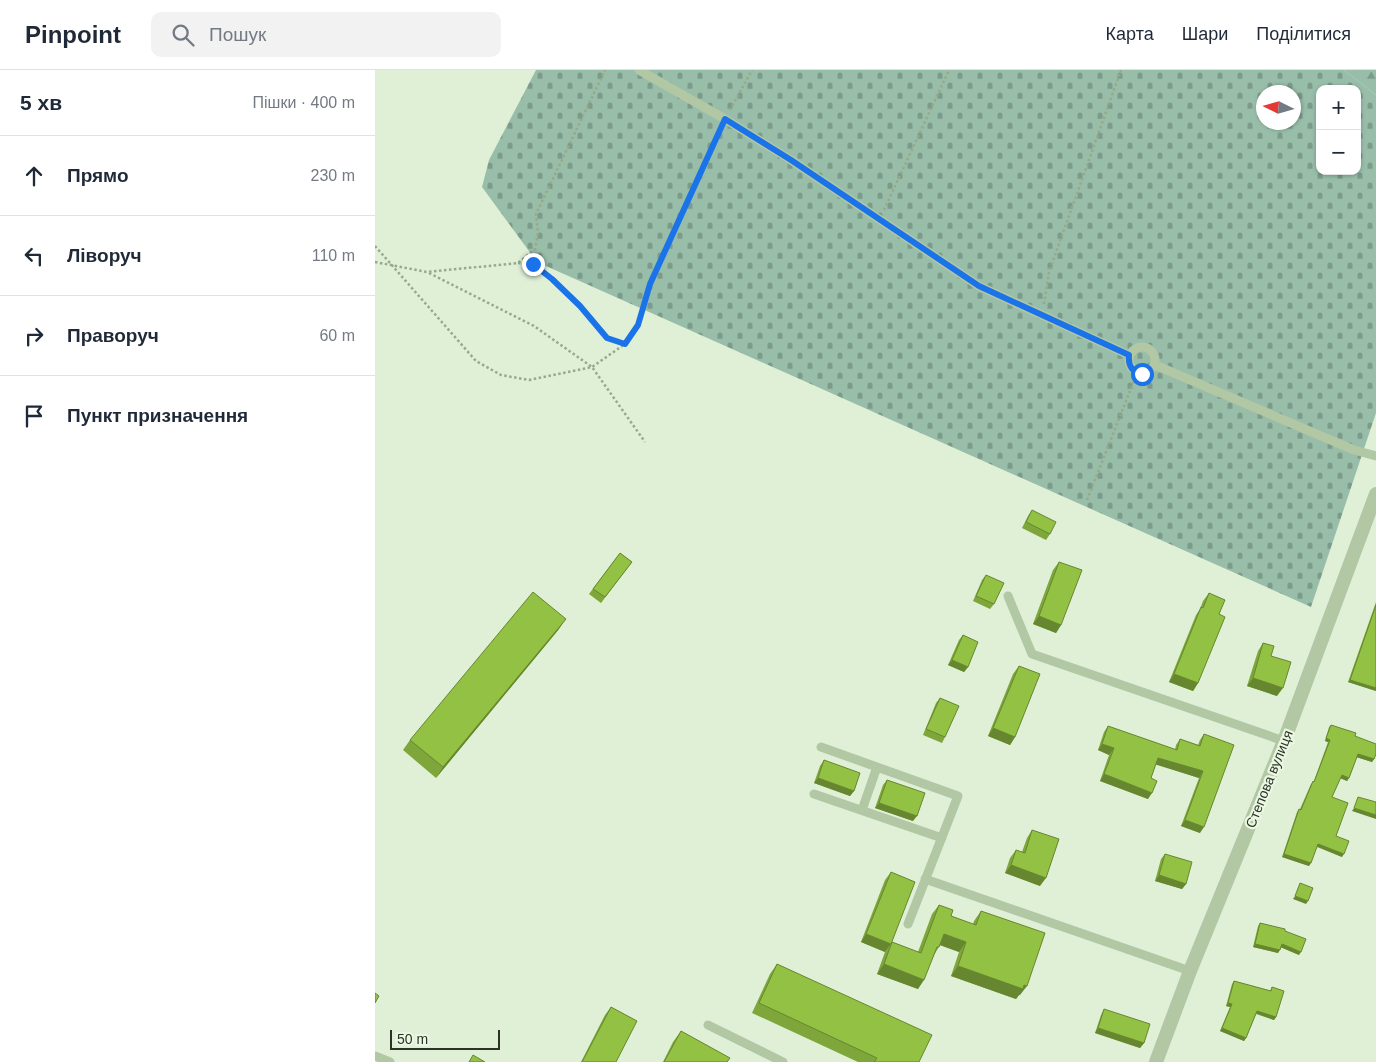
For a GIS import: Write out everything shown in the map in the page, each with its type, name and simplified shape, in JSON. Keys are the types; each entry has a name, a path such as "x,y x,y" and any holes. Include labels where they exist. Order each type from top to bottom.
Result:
{"street":[{"name":"Степова вулиця","path":"1156,1062 1190,971 1285,741 1376,494"}],"lane":[{"path":"639,70 725,119 791,160 979,286 1129,355"},
{"path":"1147,347 1154,354 1155,365 1148,373 1137,373 1129,366 1129,355 1136,348 1147,347"},
{"path":"1155,365 1354,450 1376,456"},
{"path":"1008,596 1032,654 1285,741"},
{"path":"821,747 958,796 908,924"},
{"path":"862,810 877,767"},
{"path":"814,794 942,838"},
{"path":"925,879 1190,971"},
{"path":"708,1025 783,1062"},
{"path":"375,1056 390,1062"}],"path":[{"path":"518,263 535,249 538,233 536,214 605,70"},
{"path":"375,246 476,361 501,375 529,380 592,367 625,344 638,325 650,284 725,119 752,70"},
{"path":"879,220 949,70"},
{"path":"1042,315 1049,272 1121,70"},
{"path":"375,262 427,272 534,326 592,367 645,442"},
{"path":"427,272 518,263 533,264 580,306 607,338 625,344"},
{"path":"1087,500 1137,373"}],"green space":[{"path":"536,70 1344,70 1376,95 1376,413 1311,607 537,262 482,187 489,160"},
{"path":"1344,70 1376,70 1376,95"}],"building":[{"path":"1032,510 1056,522 1050,534 1026,522"},
{"path":"620,553 632,562 605,597 593,589"},
{"path":"1059,562 1082,570 1061,625 1039,616"},
{"path":"986,575 1004,583 994,604 976,596"},
{"path":"533,592 566,619 443,767 410,740"},
{"path":"1209,593 1225,600 1219,614 1225,617 1198,683 1174,674 1201,607 1203,608"},
{"path":"1376,605 1376,688 1350,680"},
{"path":"963,635 978,642 968,667 952,660"},
{"path":"1263,643 1274,646 1271,656 1291,662 1283,688 1253,678"},
{"path":"1019,666 1040,674 1015,737 993,728"},
{"path":"940,698 959,706 945,737 926,729"},
{"path":"1331,725 1356,733 1355,736 1376,744 1376,754 1374,759 1358,754 1349,778 1342,775 1332,797 1348,803 1336,836 1349,841 1344,854 1318,844 1311,863 1284,854 1299,809 1301,810 1314,782 1330,740 1326,738"},
{"path":"1108,726 1177,750 1180,739 1200,746 1204,734 1234,745 1204,827 1185,820 1203,771 1158,758 1151,778 1157,781 1152,793 1104,774 1114,748 1102,744"},
{"path":"824,760 860,773 854,791 818,778"},
{"path":"887,780 925,793 917,816 879,803"},
{"path":"1358,797 1376,802 1376,815 1354,808"},
{"path":"1032,830 1059,839 1046,878 1011,865 1016,850 1025,853"},
{"path":"1165,854 1192,862 1186,884 1159,875"},
{"path":"891,872 915,882 891,944 866,934"},
{"path":"1300,883 1313,888 1308,901 1295,896"},
{"path":"939,905 953,910 951,916 976,925 981,911 1045,933 1027,986 1024,985 1023,989 958,966 966,942 944,934 924,980 884,964 892,942 921,953"},
{"path":"1260,923 1285,929 1285,931 1306,939 1301,952 1282,944 1280,950 1255,944"},
{"path":"777,964 932,1035 919,1062 874,1062 877,1058 759,1003"},
{"path":"1234,981 1271,991 1272,987 1284,991 1276,1017 1257,1011 1246,1038 1222,1028 1232,1004 1228,1003"},
{"path":"375,993 379,996 375,1003"},
{"path":"611,1007 637,1021 616,1062 582,1062"},
{"path":"1104,1009 1150,1024 1144,1043 1098,1028"},
{"path":"681,1031 730,1058 727,1062 664,1062"},
{"path":"473,1055 485,1062 469,1062"}],"route":[{"path":"533,264 580,306 607,338 625,344 638,325 650,284 725,119 791,160 979,286 1129,355 1129,366 1137,373 1142,374"}]}
